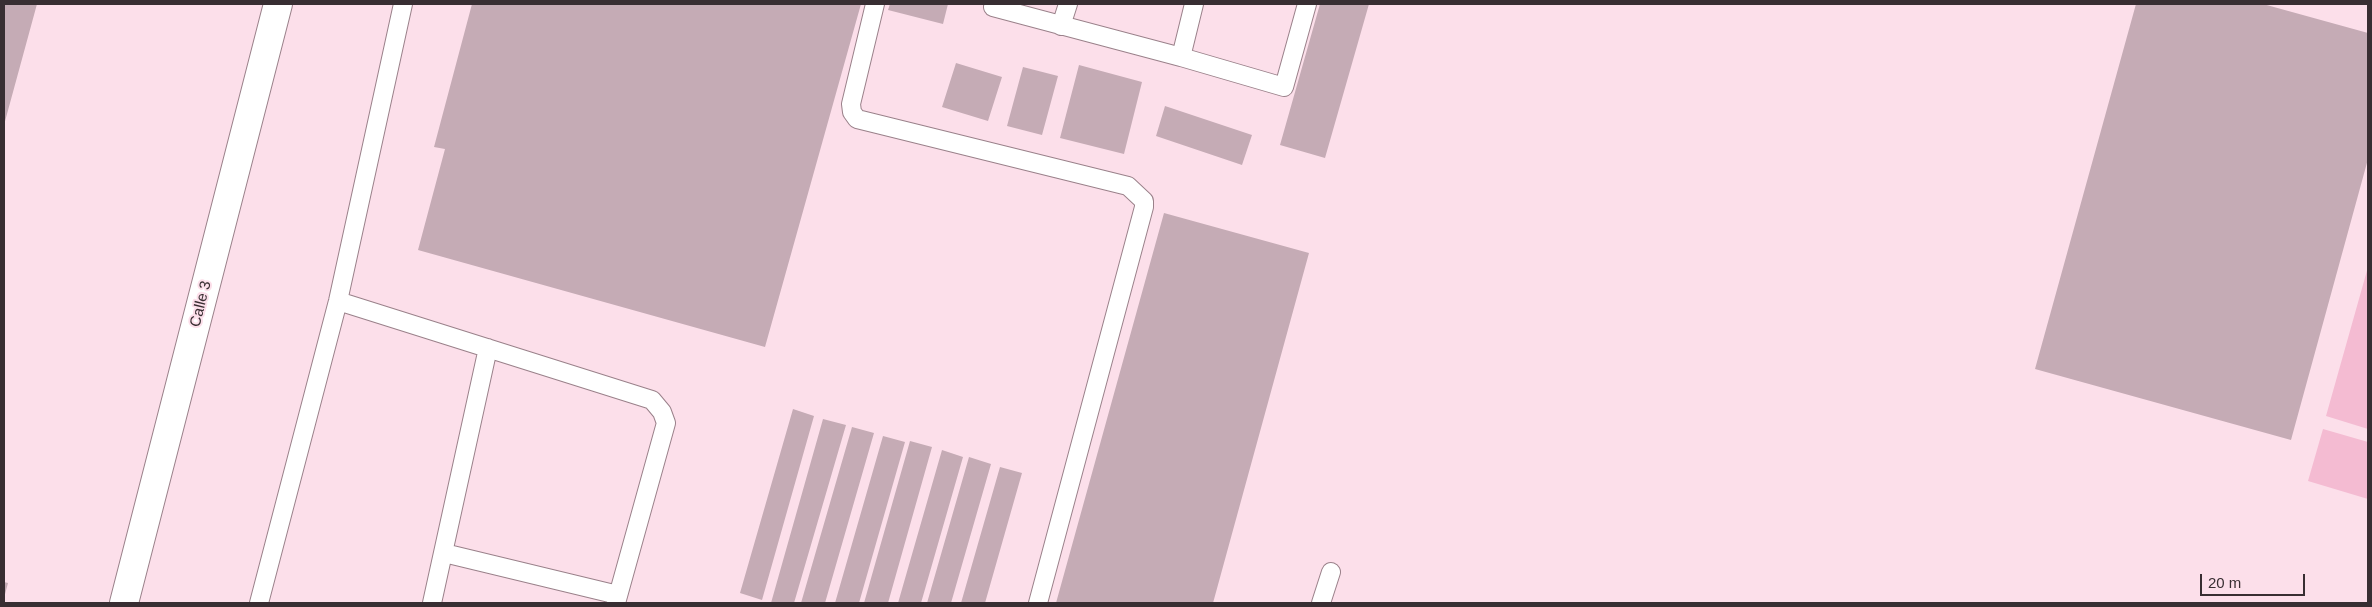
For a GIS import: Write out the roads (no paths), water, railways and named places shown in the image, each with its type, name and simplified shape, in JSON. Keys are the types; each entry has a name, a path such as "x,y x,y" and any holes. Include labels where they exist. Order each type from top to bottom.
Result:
{"street":[{"name":"Calle 3","path":"124,603 278,4"}],"lane":[{"path":"259,603 338,301 403,4"},
{"path":"875,4 851,104 852,112 858,119 1128,186 1144,201 1144,207 1038,603"},
{"path":"994,4 993,8 1284,86 1307,4"},
{"path":"1062,26 1068,4"},
{"path":"1180,57 1194,4"},
{"path":"338,301 652,400 662,412 666,422 617,599 444,552"},
{"path":"432,603 488,348"},
{"path":"1321,603 1331,572"}]}
